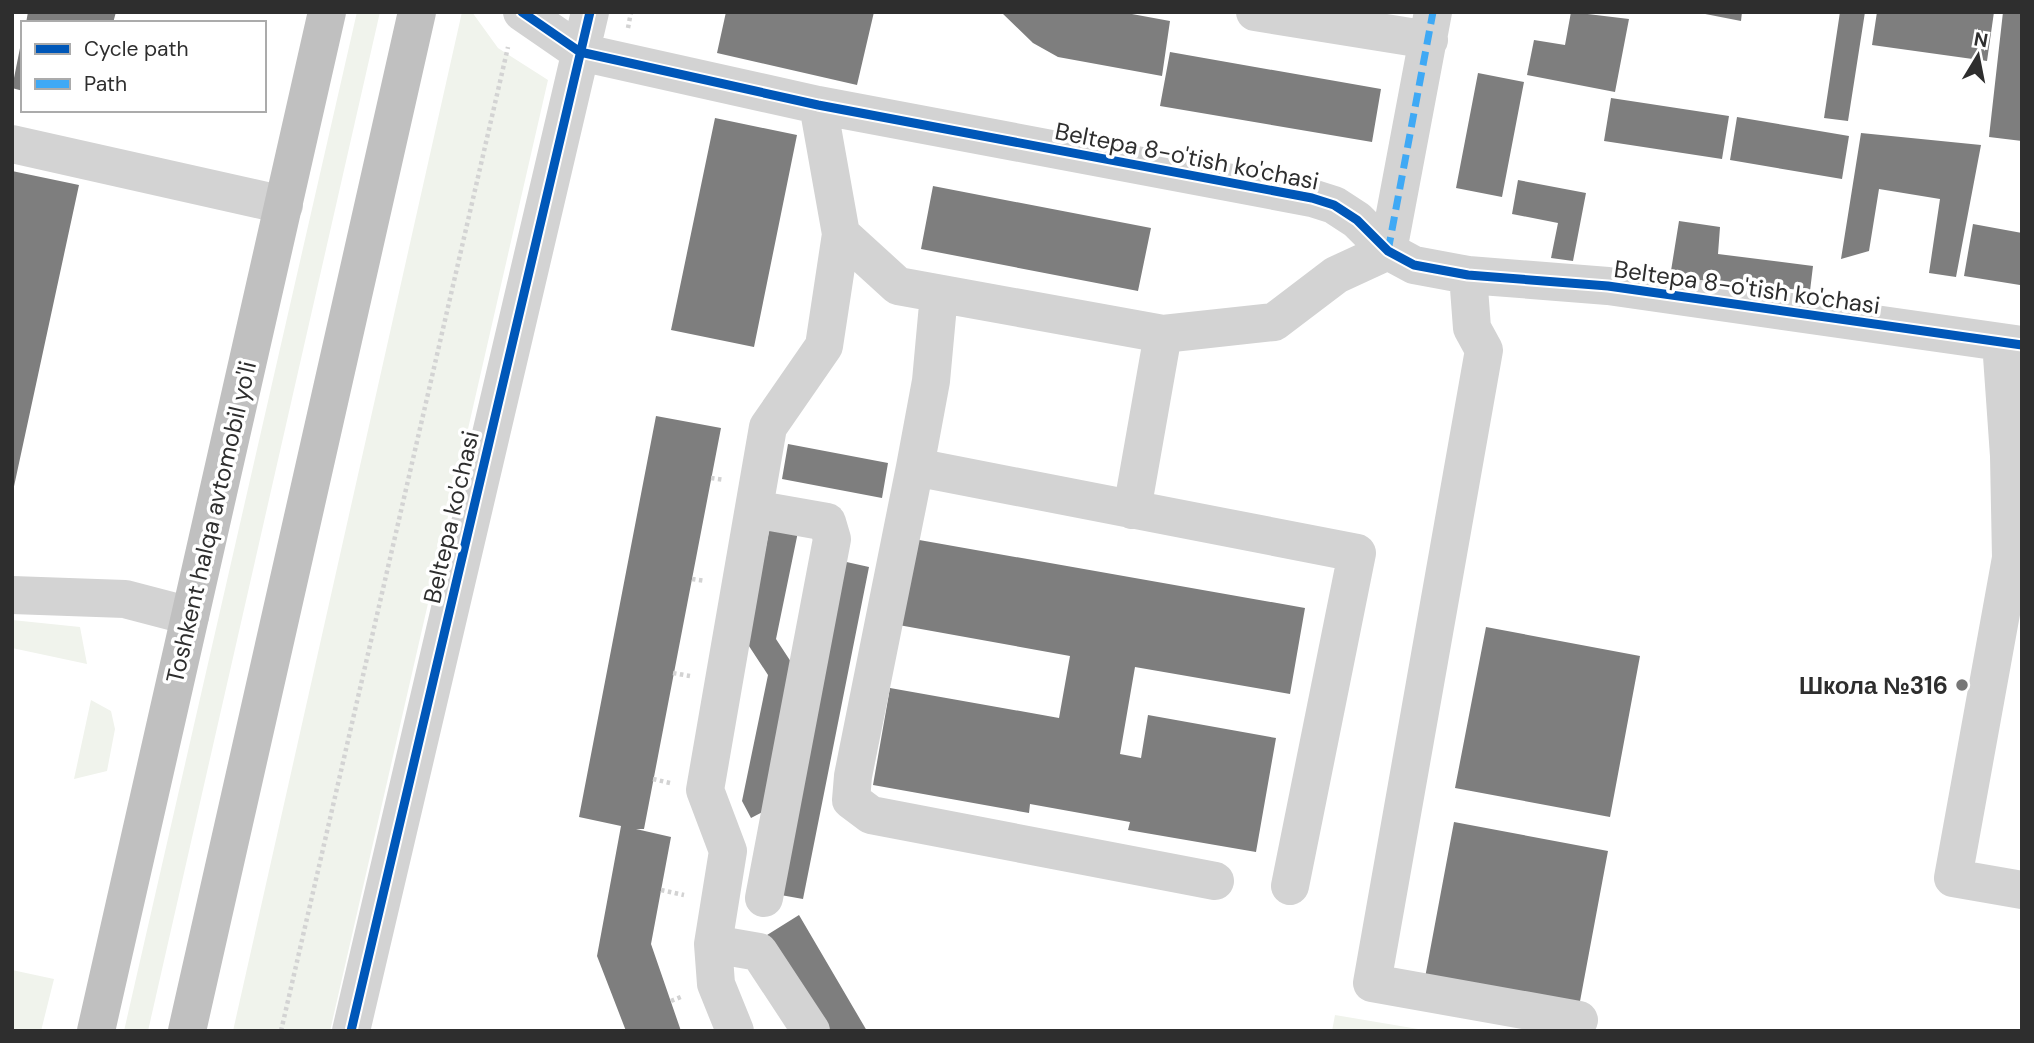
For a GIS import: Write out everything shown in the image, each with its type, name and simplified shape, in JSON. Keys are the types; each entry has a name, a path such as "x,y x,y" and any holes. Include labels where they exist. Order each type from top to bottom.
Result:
{"highway":[{"name":"Toshkent halqa avtomobil yo'li","path":"96,1031 327,12"},
{"path":"187,1031 417,12"}],"street":[{"path":"522,12 580,52"},
{"name":"Beltepa ko'chasi","path":"351,1031 590,12"},
{"path":"841,234 898,286 1163,334 1274,322 1335,275 1388,251 1431,26 1255,12"},
{"name":"Beltepa 8-o'tish ko'chasi","path":"580,52 818,105 1312,198 1334,205 1357,220 1388,251 1414,265 1468,275 1608,286 2012,344"},
{"path":"735,1031 716,984 713,944 727,851 705,790 768,427 824,346 841,234 818,105"},
{"path":"12,144 284,205"},
{"path":"1468,275 1472,328 1484,350 1372,983 1579,1020"},
{"path":"939,293 931,382 853,776 851,800 870,816 1215,881"},
{"path":"1132,510 1163,334"},
{"path":"2012,344 2009,456 2011,558 1953,878 2022,890"},
{"path":"915,467 1357,553 1290,886"},
{"path":"754,509 827,522 832,539 764,898"},
{"path":"12,594 125,599 190,615"},
{"path":"727,851 772,858"},
{"path":"713,944 759,952 811,1031"}],"path":[{"path":"281,1031 506,53"}],"shaded area":[{"path":"357,12 380,12 148,1031 124,1031"},
{"path":"462,12 472,12 498,48 548,80 330,1031 233,1031"},
{"path":"12,620 80,627 87,664 12,648"},
{"path":"91,700 111,711 115,729 107,771 74,779"},
{"path":"12,970 54,979 41,1031 12,1031"},
{"path":"1335,1015 1430,1031 1332,1031"}],"building":[{"path":"28,12 116,12 114,21 26,21"},
{"path":"726,12 874,12 857,85 717,53"},
{"path":"1001,12 1121,12 1170,21 1162,76 1058,57 1033,43"},
{"path":"1571,12 1629,19 1615,92 1527,75 1534,40 1565,45"},
{"path":"1695,12 1742,12 1741,21"},
{"path":"1840,12 1865,12 1848,121 1824,118"},
{"path":"1877,12 1994,12 1987,61 1872,45"},
{"path":"2003,12 2022,12 2022,141 1989,137"},
{"path":"21,43 21,90 12,88"},
{"path":"1170,52 1381,89 1372,142 1160,106"},
{"path":"1478,73 1524,82 1502,197 1456,188"},
{"path":"1611,98 1729,116 1722,159 1604,141"},
{"path":"1737,117 1849,136 1842,179 1730,160"},
{"path":"715,118 797,135 754,347 671,330"},
{"path":"1861,133 1981,145 1956,277 1929,273 1940,199 1879,189 1869,251 1841,259"},
{"path":"12,171 79,185 13,491 12,491"},
{"path":"1518,180 1586,193 1573,261 1551,258 1558,223 1512,214"},
{"path":"933,186 1151,228 1138,291 921,249"},
{"path":"1679,221 1720,227 1718,254 1813,266 1810,291 1670,277"},
{"path":"1973,224 2022,233 2020,285 1964,276"},
{"path":"656,416 721,428 644,829 636,829 671,837 651,944 681,1031 626,1031 597,956 621,826 579,817"},
{"path":"788,444 888,463 882,498 782,479"},
{"path":"771,521 799,527 776,639 793,665 772,807 751,818 742,801 768,675 747,643"},
{"path":"908,538 1305,608 1290,694 1135,667 1120,754 1141,758 1148,715 1276,738 1256,852 1128,830 1130,822 1030,804 1029,813 873,785 890,688 1059,718 1070,656 893,624"},
{"path":"842,561 869,567 803,899 775,894"},
{"path":"1486,627 1640,656 1610,817 1455,788"},
{"path":"1454,822 1608,851 1578,1012 1424,983"},
{"path":"799,915 867,1031 825,1031 767,935"}],"marked path":[{"path":"1388,251 1433,12"}],"cycle path":[{"path":"522,12 580,52 818,105 1312,198 1334,205 1357,220 1388,251 1414,265 1468,275 1608,286 2022,345"},
{"path":"351,1031 590,12"}],"place":[{"name":"Школа №316","path":"1962,685"}]}
